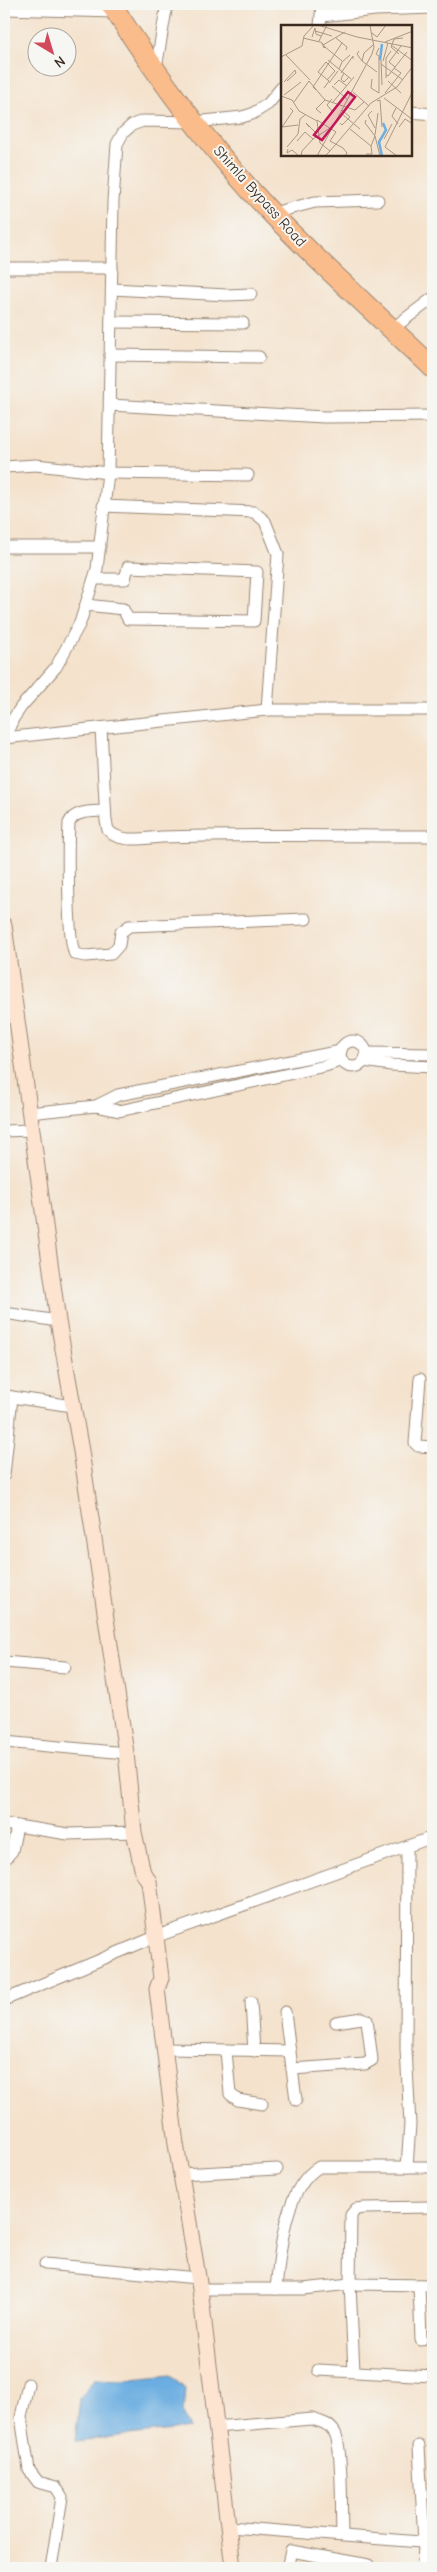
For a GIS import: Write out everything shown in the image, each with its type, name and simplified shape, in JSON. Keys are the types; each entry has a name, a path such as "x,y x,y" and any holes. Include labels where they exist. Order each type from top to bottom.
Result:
{"highway":[{"name":"Shimla Bypass Road","path":"114,8 195,122 272,213 433,368"}],"street":[{"path":"156,68 167,4"},
{"path":"322,4 321,21 395,9 433,8"},
{"path":"4,9 114,8"},
{"path":"281,88 268,104 252,114 242,117 195,122 143,121 132,125 123,133 117,144 112,268 108,473 100,547 94,579 86,606 56,667 21,707 13,719 5,738 266,710 433,710"},
{"path":"412,112 433,114"},
{"path":"272,213 315,202 378,200"},
{"path":"4,268 112,268"},
{"path":"112,289 227,295 251,294"},
{"path":"392,329 433,298"},
{"path":"111,322 243,323"},
{"path":"110,355 259,357"},
{"path":"110,405 324,417 433,416"},
{"path":"4,467 36,465 108,473 141,471 248,475"},
{"path":"103,506 254,512 265,521 278,554 266,710"},
{"path":"4,548 100,547"},
{"path":"86,606 123,609 128,618 254,621 257,572 128,567 126,579 94,579"},
{"path":"101,728 105,811 108,830 111,834 128,839 198,836 433,836"},
{"path":"105,811 78,814 72,817 69,823 72,945 76,954 85,956 111,954 119,945 122,932 129,926 306,919"},
{"path":"4,925 58,1321 81,1451 126,1753 134,1832 143,1873 139,1883 151,1939 150,1978 158,1989 234,2568"},
{"path":"29,1113 96,1106 119,1111 325,1066 341,1055 346,1044 354,1042 362,1045 365,1057"},
{"path":"341,1055 346,1065 354,1067 365,1057 433,1054"},
{"path":"96,1106 118,1095 341,1055"},
{"path":"365,1057 391,1065 433,1067"},
{"path":"4,1131 31,1130"},
{"path":"4,1312 58,1321"},
{"path":"420,1379 415,1443 418,1446 433,1446"},
{"path":"4,1475 8,1396 72,1406"},
{"path":"4,1662 65,1667"},
{"path":"4,1742 126,1753"},
{"path":"4,1824 68,1834 134,1832"},
{"path":"4,1860 12,1851 17,1826"},
{"path":"4,2000 151,1939 433,1837"},
{"path":"407,1847 406,2049 410,2124 407,2167"},
{"path":"251,2002 254,2051"},
{"path":"285,2012 296,2100"},
{"path":"292,2069 365,2064 372,2060 367,2020 362,2018 336,2022"},
{"path":"166,2049 290,2051"},
{"path":"226,2051 230,2094 238,2100 262,2104"},
{"path":"276,2289 284,2226 300,2187 309,2172 319,2167 433,2167"},
{"path":"181,2174 277,2169"},
{"path":"354,2371 350,2284 351,2215 356,2209 433,2207"},
{"path":"45,2264 198,2283 276,2289 350,2284 433,2285"},
{"path":"419,2284 421,2340"},
{"path":"318,2370 433,2376"},
{"path":"28,2384 21,2417 29,2470 38,2482 56,2487 62,2497 51,2568"},
{"path":"215,2427 312,2419 324,2422 331,2427 338,2444 342,2535"},
{"path":"418,2446 428,2543 422,2568"},
{"path":"229,2527 428,2543"},
{"path":"287,2568 291,2551 369,2565 369,2568"}],"water":[{"path":"171,2375 185,2388 183,2413 190,2428 75,2441 80,2399 94,2379 122,2380"}]}
